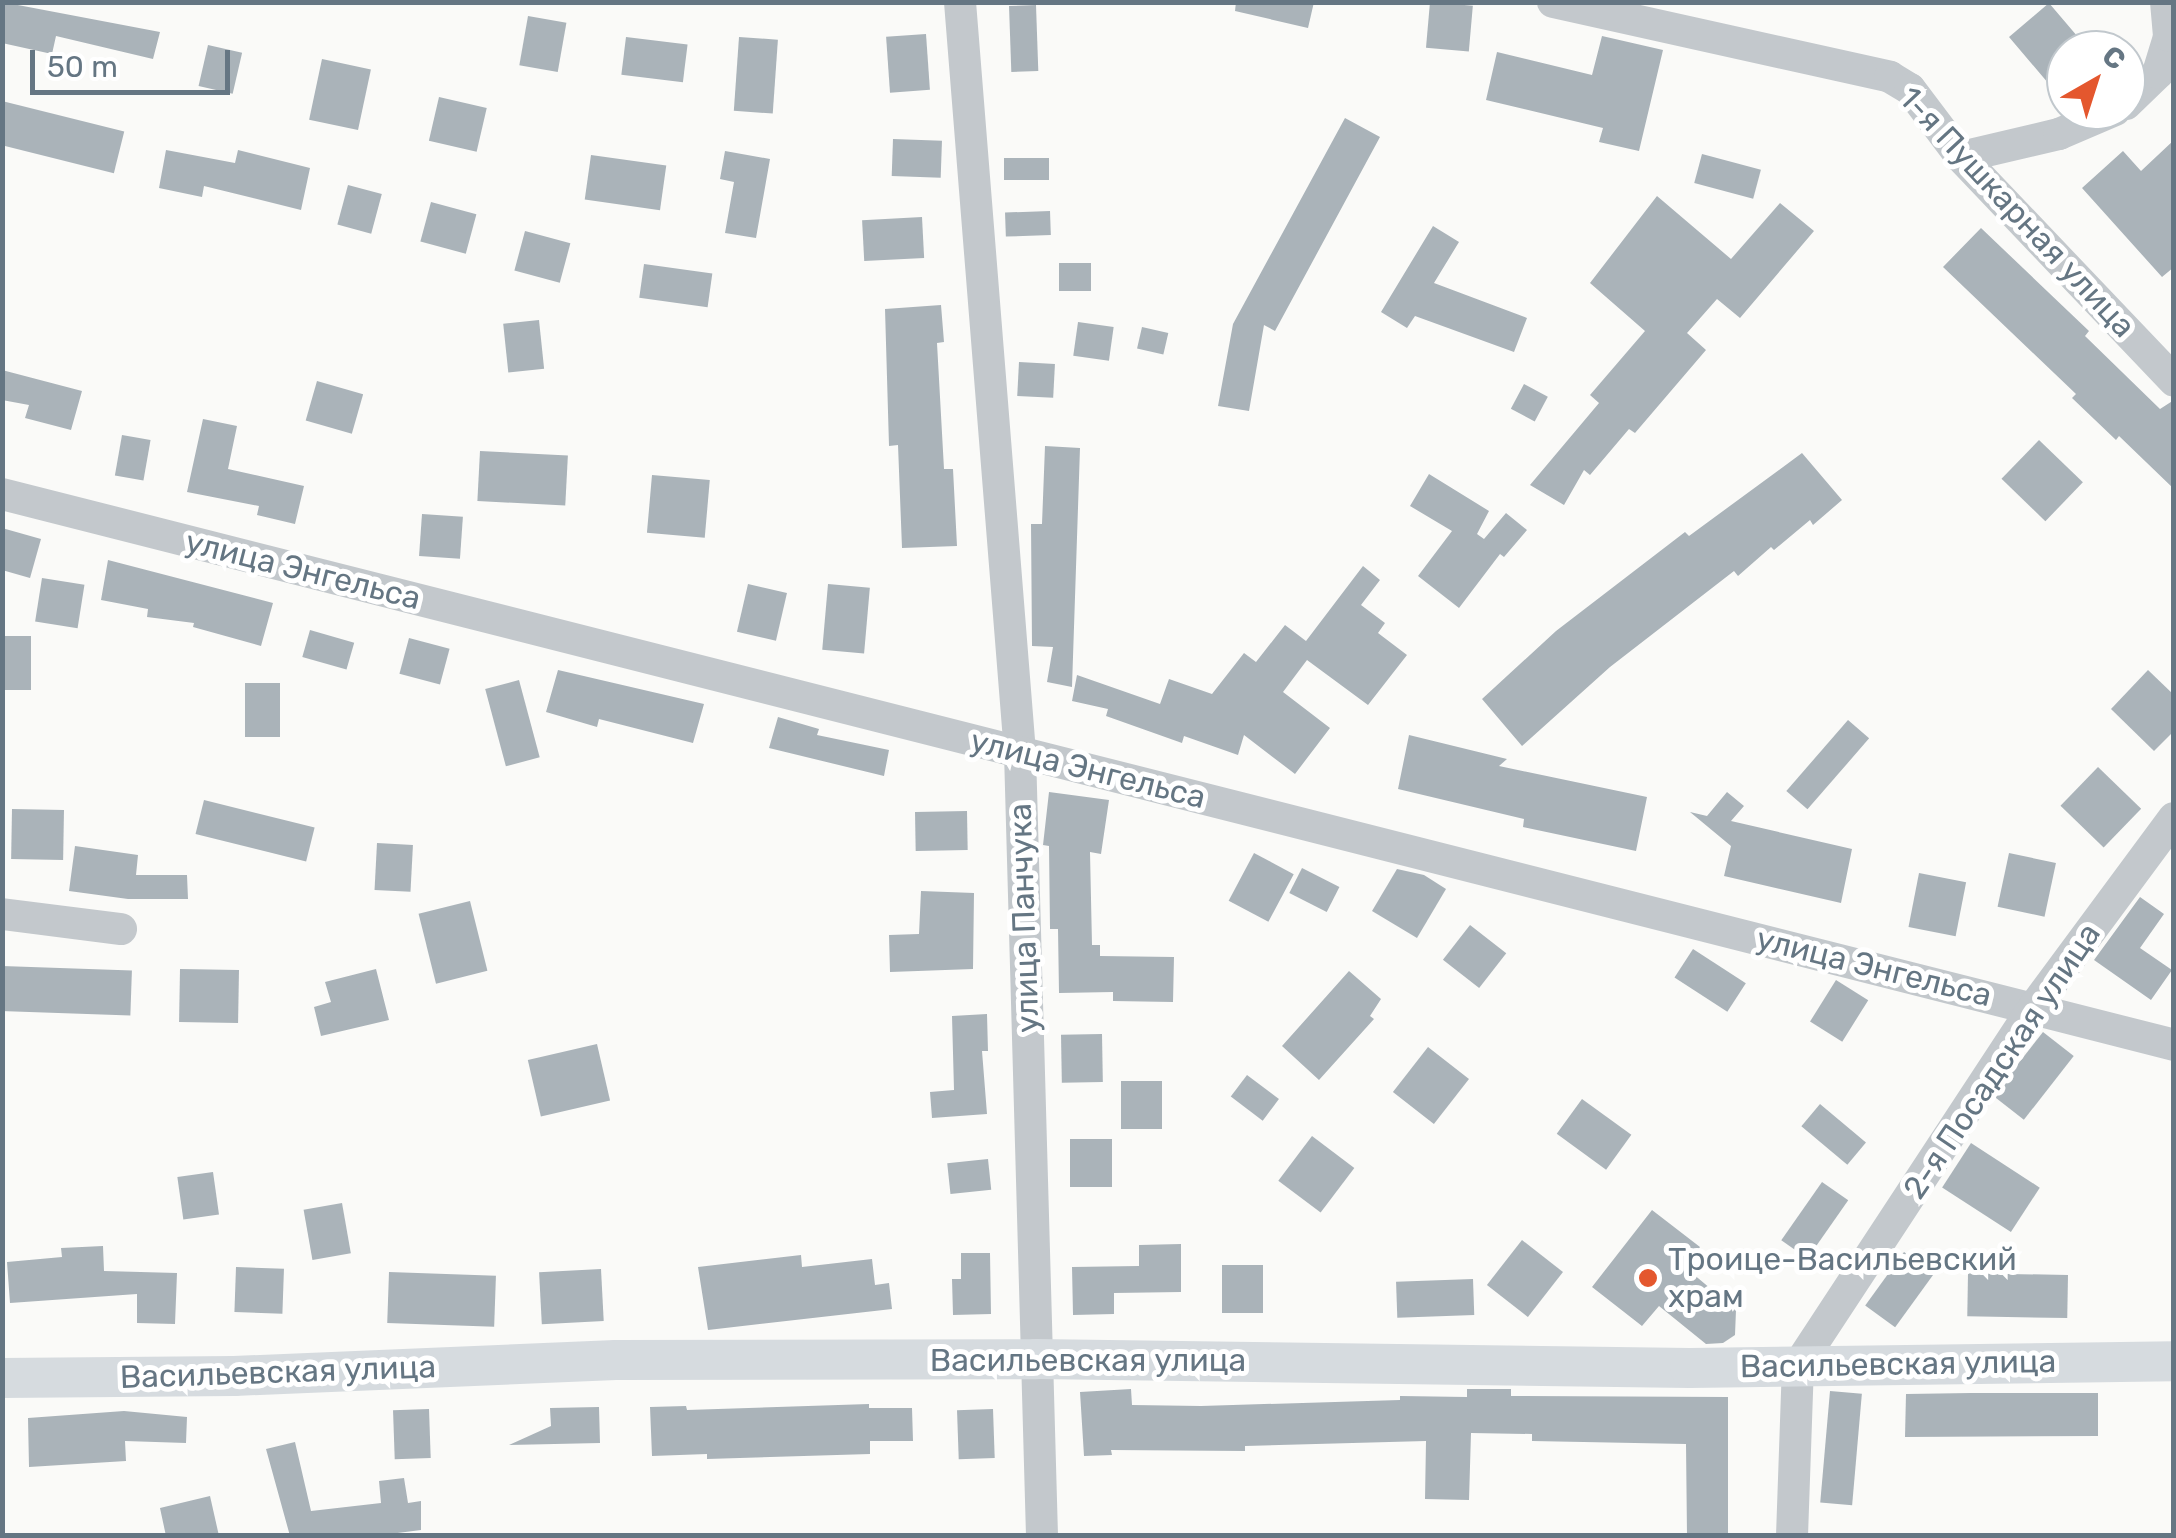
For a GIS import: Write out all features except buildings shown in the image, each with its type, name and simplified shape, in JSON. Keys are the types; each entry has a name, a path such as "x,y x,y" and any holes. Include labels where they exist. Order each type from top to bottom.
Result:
{"main road":[{"name":"Васильевская улица","path":"2,1378 234,1376 616,1360 1036,1359 1798,1366 2174,1360"}],"street":[{"name":"улица Панчука","path":"960,2 1020,752 1042,1536"},
{"name":"1-я Пушкарная улица","path":"1553,2 1890,77 1910,89 1961,157 2174,381"},
{"path":"2146,85 2158,73 2168,36 2166,2"},
{"path":"1961,157 2068,130"},
{"name":"улица Энгельса","path":"2,494 2174,1045"},
{"name":"2-я Посадская улица","path":"1798,1366 2034,1007 2174,818"},
{"path":"2,914 121,929"},
{"path":"1792,1536 1798,1366"}],"place":[{"name":"Троице-Васильевский храм","path":"1648,1278"}]}
